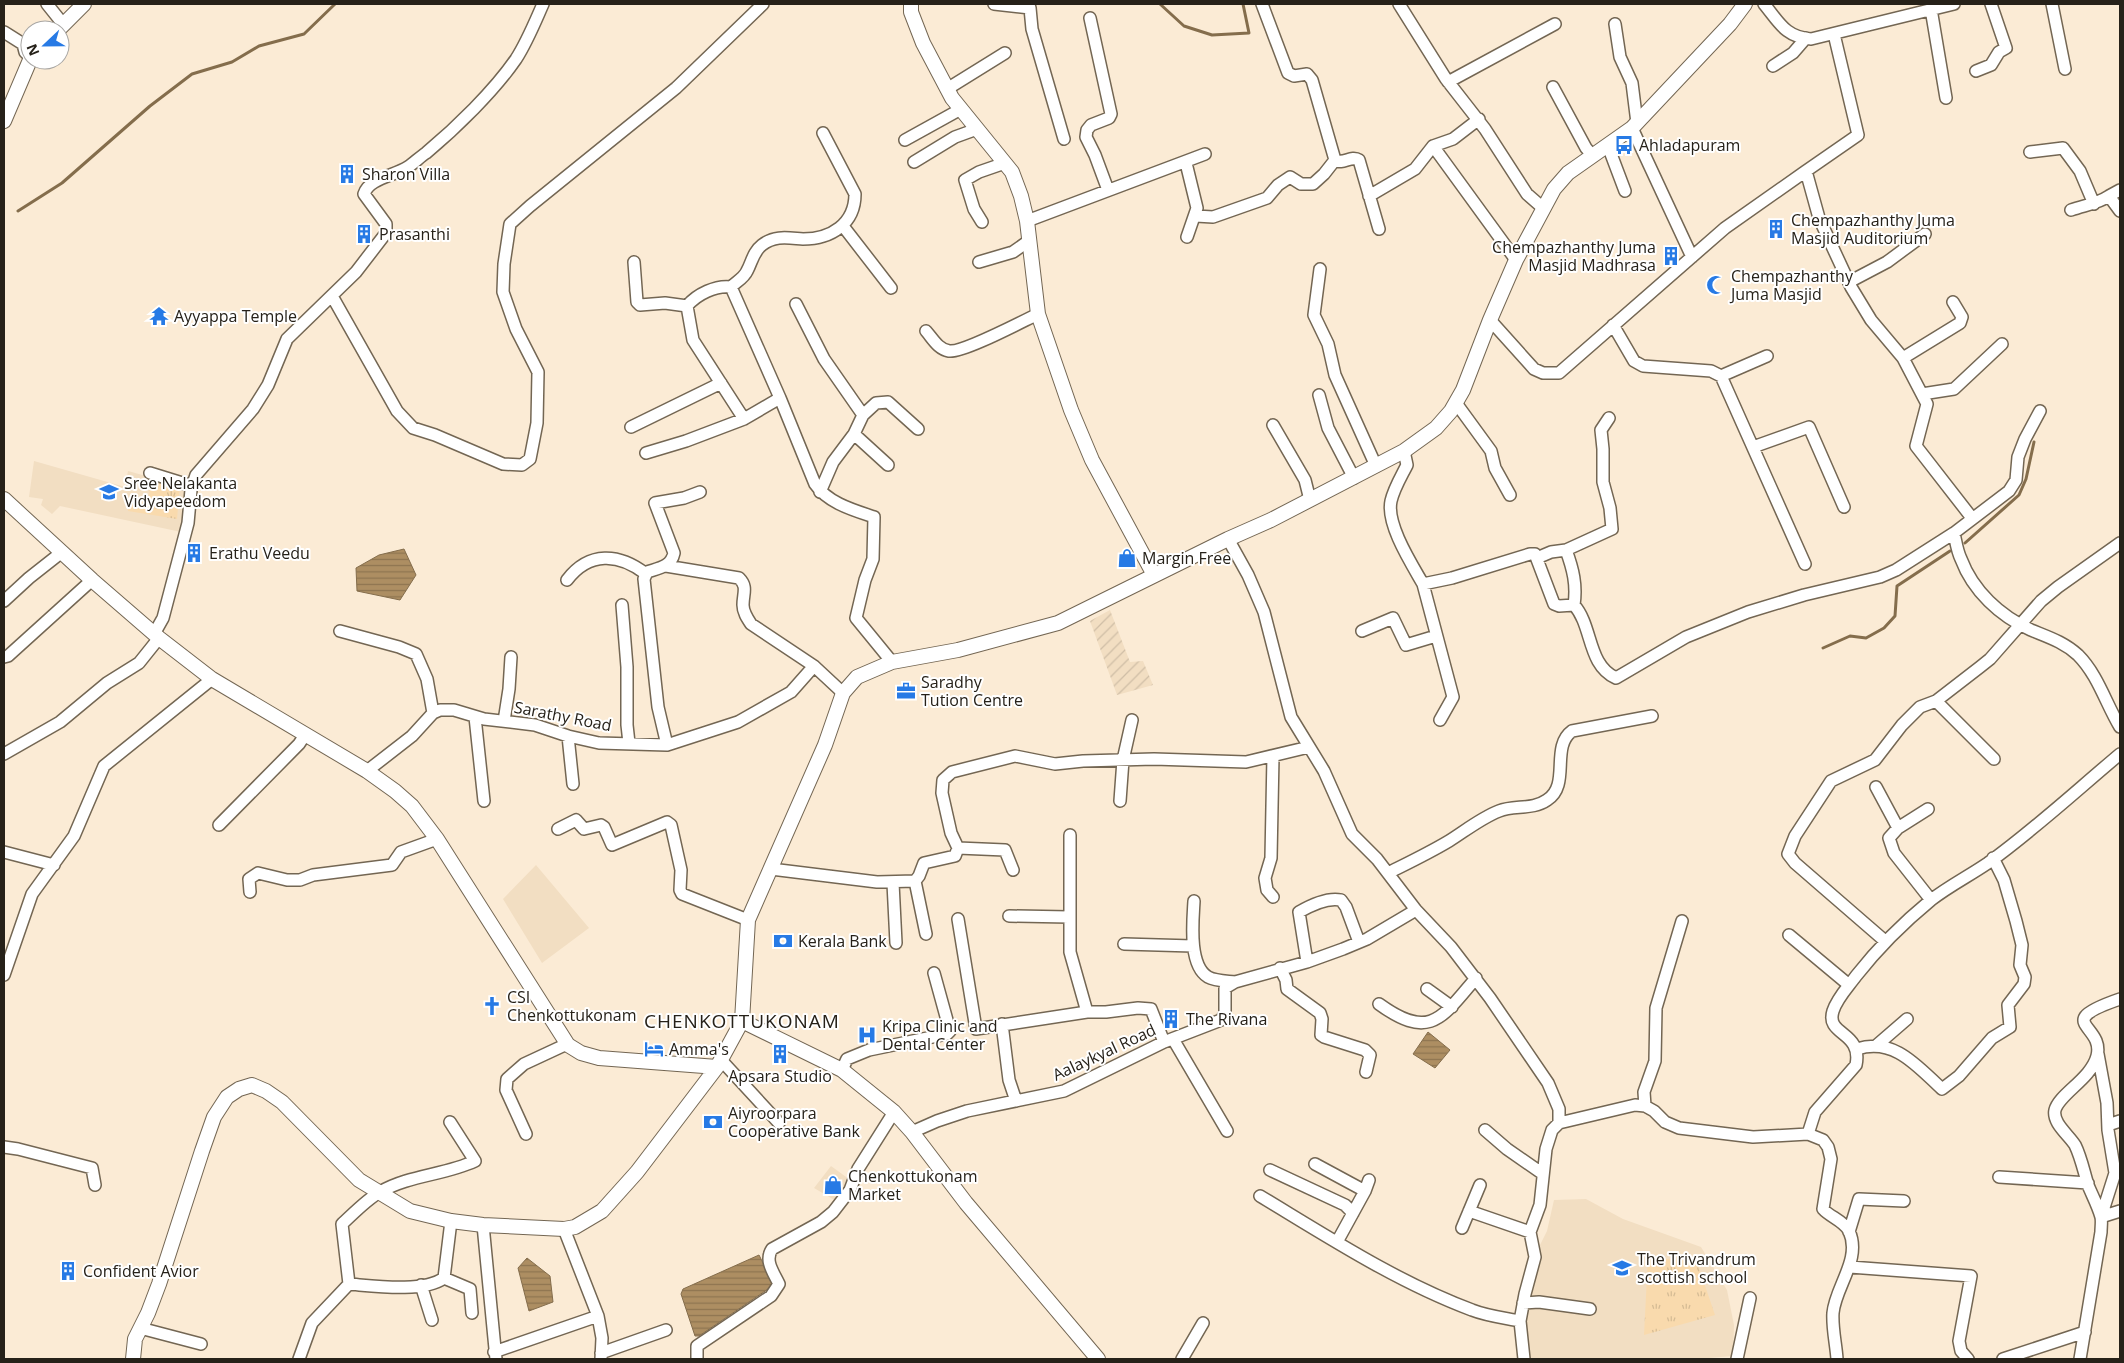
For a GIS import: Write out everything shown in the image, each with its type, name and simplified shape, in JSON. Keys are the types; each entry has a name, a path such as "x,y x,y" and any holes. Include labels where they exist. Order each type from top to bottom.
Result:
{"main road":[{"path":"67,20 84,4"},
{"path":"911,4 911,12 923,43 947,89 1012,172 1028,221 1038,314 1080,434 1154,575"},
{"path":"133,1359 134,1338 148,1313 159,1284 214,1117 227,1097 240,1089 252,1085 266,1091 282,1102 359,1180 410,1211 451,1221 483,1225 564,1230 574,1227 602,1211 637,1172 719,1064 742,1021 748,920 825,745 843,694 856,676 892,662 958,650 1058,623 1354,478 1404,451 1436,428 1456,403 1463,390 1516,260 1554,189 1568,173 1634,126 1730,24 1745,4"},
{"path":"4,121 25,70"},
{"path":"6,505 156,636 212,679 367,771 412,806 437,839 567,1044 581,1053 599,1058 719,1064"},
{"path":"742,1021 842,1070 894,1112 912,1132 966,1203 1098,1359"}],"street":[{"path":"47,4 56,20"},
{"path":"4,754 60,722 107,683 139,663 156,636 163,618 188,523 192,486 200,470 253,409 268,385 286,339 356,272 388,228 364,194 366,188 372,183 409,166 438,143 467,114 505,74 517,57 543,4"},
{"path":"332,296 397,411 413,428 435,435 503,464 522,465 530,459 533,448 537,423 538,372 516,328 503,292 504,264 510,224 676,88 764,4"},
{"path":"994,4 1030,8 1032,29 1064,139"},
{"path":"1262,4 1288,72 1294,76 1307,74 1312,80 1335,160"},
{"path":"1399,4 1448,82 1479,119 1527,194 1544,208"},
{"path":"1764,4 1788,32 1797,37 1806,38 1834,34 1954,4"},
{"path":"1976,72 1991,65 1999,52 2006,48 1991,4"},
{"path":"2052,4 2065,69"},
{"path":"1931,9 1946,98"},
{"path":"1090,18 1111,114 1109,118 1091,125 1087,130 1086,137 1108,190"},
{"path":"1448,82 1555,24"},
{"path":"1615,24 1620,57 1632,83 1634,126 1692,257"},
{"path":"4,32 20,42"},
{"path":"1490,320 1534,369 1543,373 1559,373 1725,228 1858,135 1834,34"},
{"path":"1773,66 1793,53 1806,38"},
{"path":"947,89 1005,53"},
{"path":"1553,86 1586,148 1593,156"},
{"path":"905,140 961,109"},
{"path":"1370,196 1415,169 1433,146 1453,139 1479,119"},
{"path":"914,162 956,138 977,129"},
{"path":"687,306 694,298 722,286 730,287 748,270 754,254 763,245 785,237 804,239 822,236 843,226 851,216 855,206 854,194 823,132"},
{"path":"1433,146 1516,260"},
{"path":"1608,146 1625,190"},
{"path":"2030,152 2063,148 2080,172 2094,204"},
{"path":"1028,221 1205,154"},
{"path":"1335,160 1340,162 1353,158 1359,160 1379,229"},
{"path":"1196,216 1213,217 1267,198 1278,185 1290,177 1301,184 1314,184 1335,160"},
{"path":"1186,162 1196,201 1196,216 1187,237"},
{"path":"982,222 974,209 965,180 978,172 1005,163"},
{"path":"1806,171 1819,218 1849,282 1871,320 1903,358 1927,404 1916,446 1972,518"},
{"path":"2071,210 2084,205 2098,203 2120,190"},
{"path":"2109,196 2120,211"},
{"path":"843,226 891,288"},
{"path":"1849,282 1887,262 1925,234"},
{"path":"979,262 1013,252 1030,240"},
{"path":"634,262 637,302 640,305 665,303 687,306"},
{"path":"1320,269 1314,315 1328,344 1335,375 1376,466"},
{"path":"730,287 780,398 814,484 820,492 851,509 874,517 873,559 865,580 856,618 892,662"},
{"path":"1903,358 1960,323 1962,317 1953,302"},
{"path":"796,304 824,359 863,415"},
{"path":"687,306 694,340 744,419"},
{"path":"926,331 939,347 954,350 980,341 1038,314"},
{"path":"1613,325 1634,361 1643,366 1711,371 1721,376 1805,564"},
{"path":"1922,394 1954,390 2002,344"},
{"path":"1721,376 1767,356"},
{"path":"631,427 721,383"},
{"path":"1319,395 1328,428 1354,478"},
{"path":"646,453 686,441 744,419 780,398"},
{"path":"820,492 834,462 854,434 863,415 876,403 888,402 918,429"},
{"path":"1456,403 1491,451 1495,468 1510,495"},
{"path":"1422,584 1452,578 1535,554 1554,604 1559,606 1574,605 1581,612 1598,662 1606,674 1616,678 1686,637 1748,612 1804,595 1880,577 1896,570 1954,533 2009,491 2016,480 2018,457 2040,411"},
{"path":"1537,558 1551,552 1566,550 1612,529 1610,508 1603,482 1601,430 1609,418"},
{"path":"1272,425 1305,480 1310,500"},
{"path":"1753,447 1809,427 1844,507"},
{"path":"854,434 888,465"},
{"path":"1404,451 1407,465 1394,490 1390,503 1392,520 1422,584 1453,697 1440,720"},
{"path":"150,473 192,486"},
{"path":"646,574 666,566 673,559 674,553 655,502 684,498 700,492"},
{"path":"1954,533 1960,559 1975,586 1999,612 2060,642 2078,656 2105,697 2120,728"},
{"path":"1228,539 1248,574 1264,612 1291,717 1324,771 1352,834 1377,859 1416,910 1451,947 1476,978 1548,1083 1559,1109 1559,1123"},
{"path":"1885,941 1795,863 1788,854 1795,836 1831,782 1875,760 1902,725 1920,707 1936,701 1990,659 2041,601 2120,543"},
{"path":"1566,550 1574,573 1576,595 1574,605"},
{"path":"4,601 62,552"},
{"path":"567,580 588,562 598,559 616,558 638,568 646,574"},
{"path":"666,566 739,578 744,583 746,591 742,607 751,624 814,666 829,678 843,694"},
{"path":"646,574 644,586 658,706 667,745"},
{"path":"4,657 8,656 92,580"},
{"path":"622,605 627,667 627,725 629,744"},
{"path":"1362,630 1393,618 1406,645 1436,636"},
{"path":"340,631 399,647 416,654 427,678 433,713 412,736 367,771"},
{"path":"504,721 509,689 511,656"},
{"name":"Sarathy Road","path":"433,713 440,710 454,710 475,717 535,724 568,736 599,743 667,745 738,722 791,692 814,666"},
{"path":"4,975 32,894 74,836 104,766 212,679"},
{"path":"1936,701 1994,760"},
{"path":"1388,874 1441,846 1500,811 1533,806 1547,801 1554,794 1557,786 1562,743 1572,731 1652,716"},
{"path":"475,717 484,801"},
{"path":"1120,801 1123,760 1132,720"},
{"path":"219,825 299,744 305,735"},
{"path":"568,736 573,784"},
{"path":"772,869 893,883 915,881 924,862 955,856 958,848 951,833 942,793 942,780 952,772 1015,756 1055,764 1083,761 1154,759 1246,762 1309,747"},
{"path":"1808,1134 1815,1112 1856,1065 1857,1049 1849,1038 1835,1028 1832,1020 1833,1011 1838,999 1885,941 1931,900 1993,858 2120,754"},
{"path":"1273,756 1271,858 1266,878 1267,890 1273,897"},
{"path":"1876,787 1898,828"},
{"path":"1928,809 1898,828 1889,838 1890,847 1902,865 1931,900"},
{"path":"558,829 576,820 584,829 601,825 604,827 612,845 667,822 671,825 681,870 680,890 682,894 748,920"},
{"path":"1070,835 1070,952 1087,1012"},
{"path":"250,892 249,879 258,873 287,880 300,880 313,875 392,865 401,852 437,839"},
{"path":"958,848 1005,850 1013,870"},
{"path":"4,852 54,865"},
{"path":"1857,1049 1869,1045 1877,1045 1902,1054 1942,1089 1960,1076 1992,1038 2010,1027 2008,1005 2024,984 2026,977 2020,965 2022,945 2016,921 2004,880 1993,858"},
{"path":"915,881 926,934"},
{"path":"893,883 896,944"},
{"path":"1307,962 1299,912 1310,906 1331,899 1341,900 1346,907 1359,942"},
{"path":"1194,901 1193,946 1199,968 1209,978 1227,983 1307,962 1359,942 1416,910"},
{"path":"1009,916 1069,917"},
{"path":"958,919 976,1029 1087,1012 1138,1008 1151,1009 1227,1131"},
{"path":"1645,1106 1644,1092 1655,1061 1656,1008 1682,921"},
{"path":"1788,935 1849,985"},
{"path":"1124,944 1193,946"},
{"path":"1280,968 1286,980 1287,989 1320,1013 1322,1019 1321,1035 1365,1050 1370,1055 1366,1072"},
{"path":"842,1070 846,1060 869,1050 947,1034 950,1031 934,973"},
{"path":"1379,1004 1402,1020 1422,1023 1440,1018 1476,978"},
{"name":"Aalaykyal Road","path":"912,1132 967,1111 1064,1091 1169,1040 1221,1020 1225,1014 1227,983"},
{"path":"1427,989 1452,1006"},
{"path":"2080,1359 2101,1232 2101,1217 2115,1173 2108,1125 2107,1103 2096,1044 2084,1018 2094,1008 2120,999"},
{"path":"1877,1045 1907,1019"},
{"path":"1002,1024 1009,1080 1016,1101"},
{"path":"526,1134 506,1090 507,1079 524,1064 567,1044"},
{"path":"2098,1054 2094,1065 2081,1081 2059,1102 2055,1109 2057,1122 2075,1146 2101,1217"},
{"path":"719,1064 779,1123"},
{"path":"1524,1359 1520,1321 1535,1257 1530,1232 1540,1205 1546,1149 1552,1130 1559,1123 1597,1116 1635,1105 1645,1106 1665,1122 1687,1129 1753,1137 1808,1134 1823,1140 1828,1147 1831,1159 1823,1209 1842,1223 1849,1232"},
{"path":"698,1359 697,1346 771,1296 779,1284 769,1263 769,1253 772,1248 822,1222 833,1212 850,1190 858,1169 894,1112"},
{"path":"2108,1125 2120,1121"},
{"path":"299,1359 312,1323 348,1284 342,1224 379,1192 401,1183 464,1166 475,1161 450,1122"},
{"path":"1485,1130 1507,1149 1543,1174"},
{"path":"4,1147 18,1148 92,1168 95,1185"},
{"path":"1315,1164 1367,1186 1336,1242"},
{"path":"1270,1170 1345,1205 1353,1213"},
{"path":"1999,1177 2088,1183"},
{"path":"1462,1228 1480,1185"},
{"path":"1260,1196 1386,1270 1445,1299 1474,1311 1520,1321"},
{"path":"1837,1359 1833,1312 1836,1298 1850,1267 1851,1246 1849,1232 1859,1199 1904,1201"},
{"path":"1469,1211 1530,1232"},
{"path":"2101,1217 2120,1211"},
{"path":"348,1284 384,1287 436,1284 444,1278 451,1221"},
{"path":"483,1225 495,1356 598,1316"},
{"path":"564,1230 598,1316 602,1338 601,1356 666,1330"},
{"path":"1850,1267 1971,1276 1959,1341 1961,1351 1968,1359"},
{"path":"444,1278 470,1289 472,1313"},
{"path":"421,1285 432,1320"},
{"path":"1737,1359 1750,1298"},
{"path":"1523,1303 1539,1302 1590,1309"},
{"path":"1182,1359 1203,1323"},
{"path":"140,1328 201,1344"},
{"path":"2003,1359 2085,1332"}],"shaded area":[{"name":"Sree Nelakanta Vidyapeedom","path":"34,461 125,487 128,471 189,488 181,532 60,506 52,514 41,505 43,499 29,497"},
{"path":"404,549 416,575 400,600 357,591 356,568 379,555"},
{"path":"1110,610 1130,662 1143,661 1153,685 1117,695 1090,621"},
{"path":"536,865 589,928 542,963 503,899"},
{"path":"1428,1032 1450,1050 1435,1068 1413,1054"},
{"name":"Chenkottukonam Market","path":"831,1166 853,1182 836,1201 814,1188"},
{"name":"The Trivandrum scottish school","path":"1586,1199 1623,1219 1701,1247 1727,1290 1734,1325 1733,1356 1697,1359 1526,1359 1522,1312 1534,1257 1547,1231 1554,1200"},
{"path":"759,1255 774,1285 699,1336 695,1336 681,1294 683,1289"},
{"path":"527,1258 550,1276 553,1302 529,1311 518,1268"}],"green space":[{"path":"150,479 180,486 177,519 128,511 131,496 149,498"},
{"path":"1648,1257 1697,1262 1715,1315 1644,1335"}],"waterway":[{"path":"18,211 62,183 150,106 192,74 232,62 259,46 304,34 335,4"},
{"path":"1160,4 1184,26 1212,35 1249,33 1243,4"},
{"path":"1965,543 2019,495 2026,479 2034,442"},
{"path":"1823,648 1850,636 1866,638 1884,628 1895,616 1897,586 1950,551"}],"place":[{"name":"Ahladapuram","path":"1624,145"},
{"name":"Sharon Villa","path":"347,174"},
{"name":"Chempazhanthy Juma Masjid Auditorium","path":"1776,229"},
{"name":"Prasanthi","path":"364,234"},
{"name":"Chempazhanthy Juma Masjid Madhrasa","path":"1671,256"},
{"name":"Chempazhanthy Juma Masjid","path":"1716,285"},
{"name":"Ayyappa Temple","path":"159,316"},
{"name":"Sree Nelakanta Vidyapeedom","path":"109,492"},
{"name":"Erathu Veedu","path":"194,553"},
{"name":"Margin Free","path":"1127,558"},
{"name":"Saradhy Tution Centre","path":"906,691"},
{"name":"Kerala Bank","path":"783,941"},
{"name":"CSI Chenkottukonam","path":"492,1006"},
{"name":"The Rivana","path":"1171,1019"},
{"name":"Kripa Clinic and Dental Center","path":"867,1035"},
{"name":"Amma's","path":"654,1049"},
{"name":"Apsara Studio","path":"780,1054"},
{"name":"Aiyroorpara Cooperative Bank","path":"713,1122"},
{"name":"Chenkottukonam Market","path":"833,1185"},
{"name":"The Trivandrum scottish school","path":"1622,1268"},
{"name":"Confident Avior","path":"68,1271"}],"district":[{"name":"CHENKOTTUKONAM","path":"742,1021"}]}
